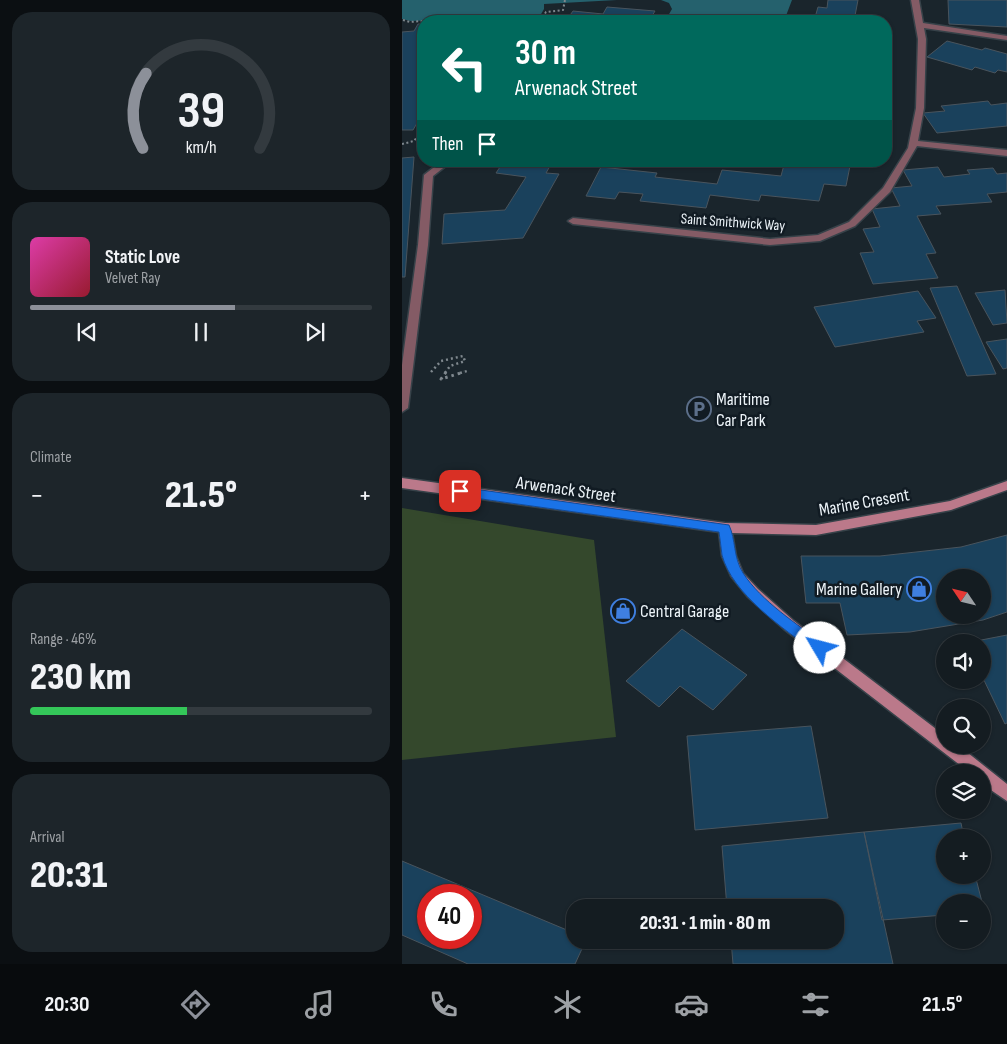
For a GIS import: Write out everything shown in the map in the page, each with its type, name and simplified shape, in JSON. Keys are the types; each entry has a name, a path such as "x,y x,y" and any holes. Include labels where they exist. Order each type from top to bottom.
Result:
{"street":[{"name":"Saint Smithwick Way","path":"574,221 770,242 820,238 852,224 886,190 912,148 920,108 922,39 915,0"},
{"path":"919,25 1006,38"},
{"path":"913,143 1006,153"},
{"path":"402,408 422,259 429,175 440,167"},
{"name":"Arwenack Street","path":"402,483 725,528"},
{"name":"Marine Cresent","path":"725,528 816,530 952,505 1006,485"},
{"path":"725,528 729,556 738,576 753,593 789,625 936,737"},
{"path":"957,754 970,764"},
{"path":"991,781 1006,794"}],"path":[{"path":"544,15 546,12 563,10 566,1"},
{"path":"403,19 417,20"},
{"path":"402,144 414,142 417,138"},
{"path":"406,375 432,372 441,361 463,356 465,361 450,366 441,379 467,371"}],"green space":[{"path":"402,508 594,540 616,737 402,760"}],"water":[{"path":"402,0 617,0 544,4 541,15 417,15 417,21 402,19"},
{"path":"661,0 792,0 786,15 668,15 672,9 669,3"}],"building":[{"path":"828,0 858,0 855,15 816,15 818,7 827,8"},
{"path":"948,0 1007,0 1007,27 949,24"},
{"path":"607,7 655,11 653,15 570,15 573,11 603,14"},
{"path":"417,26 417,123 413,130 402,130 402,32 414,31"},
{"path":"947,41 1007,54 1007,72 998,70 995,73 975,67 972,70 927,57"},
{"path":"988,101 991,105 1007,103 1007,126 937,133 923,113 945,111 941,106"},
{"path":"414,157 405,277 402,277 402,158"},
{"path":"500,167 550,167 546,173 559,174 523,238 442,244 444,214 505,210 526,177 496,173"},
{"path":"601,167 657,173 655,177 717,184 722,170 781,176 783,167 850,167 846,186 824,184 819,201 761,195 759,201 710,195 706,208 640,201 643,194 619,192 615,199 586,196"},
{"path":"938,167 944,177 970,174 967,170 993,168 997,174 1007,173 1007,192 987,194 992,202 936,206 941,214 917,216 936,253 926,254 938,278 873,284 860,253 874,252 863,229 880,227 872,209 900,206 891,188 912,186 903,170"},
{"path":"957,286 996,374 967,376 930,288"},
{"path":"1005,290 1007,323 993,325 975,293"},
{"path":"918,291 936,318 917,321 924,332 835,347 814,307"},
{"path":"1007,339 1007,368 1003,369 986,342"},
{"path":"1007,535 1007,612 991,617 991,569 936,569 936,624 959,624 910,632 847,635 840,603 806,603 801,556 880,556 961,547"},
{"path":"682,629 747,675 713,710 680,686 659,707 626,681"},
{"path":"1007,635 1007,723 1005,724 988,689 991,689 991,638"},
{"path":"811,726 828,818 695,830 687,736"},
{"path":"961,823 962,829 936,829 936,884 977,884 980,894 936,894 936,916 882,920 864,832"},
{"path":"864,832 893,964 733,964 732,949 844,949 844,899 726,899 722,846"},
{"path":"402,861 457,884 417,884 417,942 402,935"},
{"path":"482,894 566,930 566,949 582,949 575,964 468,964 434,949 482,949"}],"place":[{"name":"Maritime Car Park","path":"699,409"},
{"name":"Marine Gallery","path":"919,589"},
{"name":"Central Garage","path":"623,611"}],"route":[{"path":"460,491 725,528 729,556 738,576 753,593 789,625 820,648"}]}
